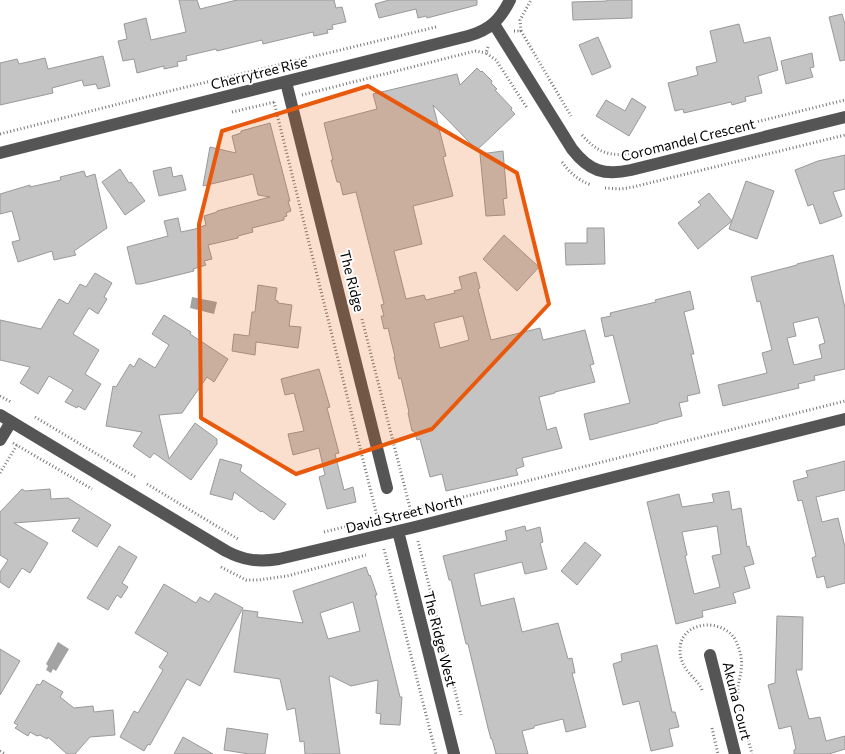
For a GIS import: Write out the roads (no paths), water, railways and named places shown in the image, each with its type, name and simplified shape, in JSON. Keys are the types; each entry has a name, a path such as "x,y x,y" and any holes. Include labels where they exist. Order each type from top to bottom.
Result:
{"street":[{"path":"494,24 510,0"},
{"name":"Cherrytree Rise","path":"0,152 468,36 494,24"},
{"name":"Coromandel Crescent","path":"494,24 572,149 584,162 600,171 624,172 845,117"},
{"name":"The Ridge","path":"286,82 387,488"},
{"path":"0,440 5,418"},
{"name":"David Street North","path":"5,418 226,551 244,559 262,561 279,559 398,531 845,419"},
{"name":"The Ridge West","path":"398,531 454,754"},
{"name":"Akuna Court","path":"710,655 735,754"}]}
